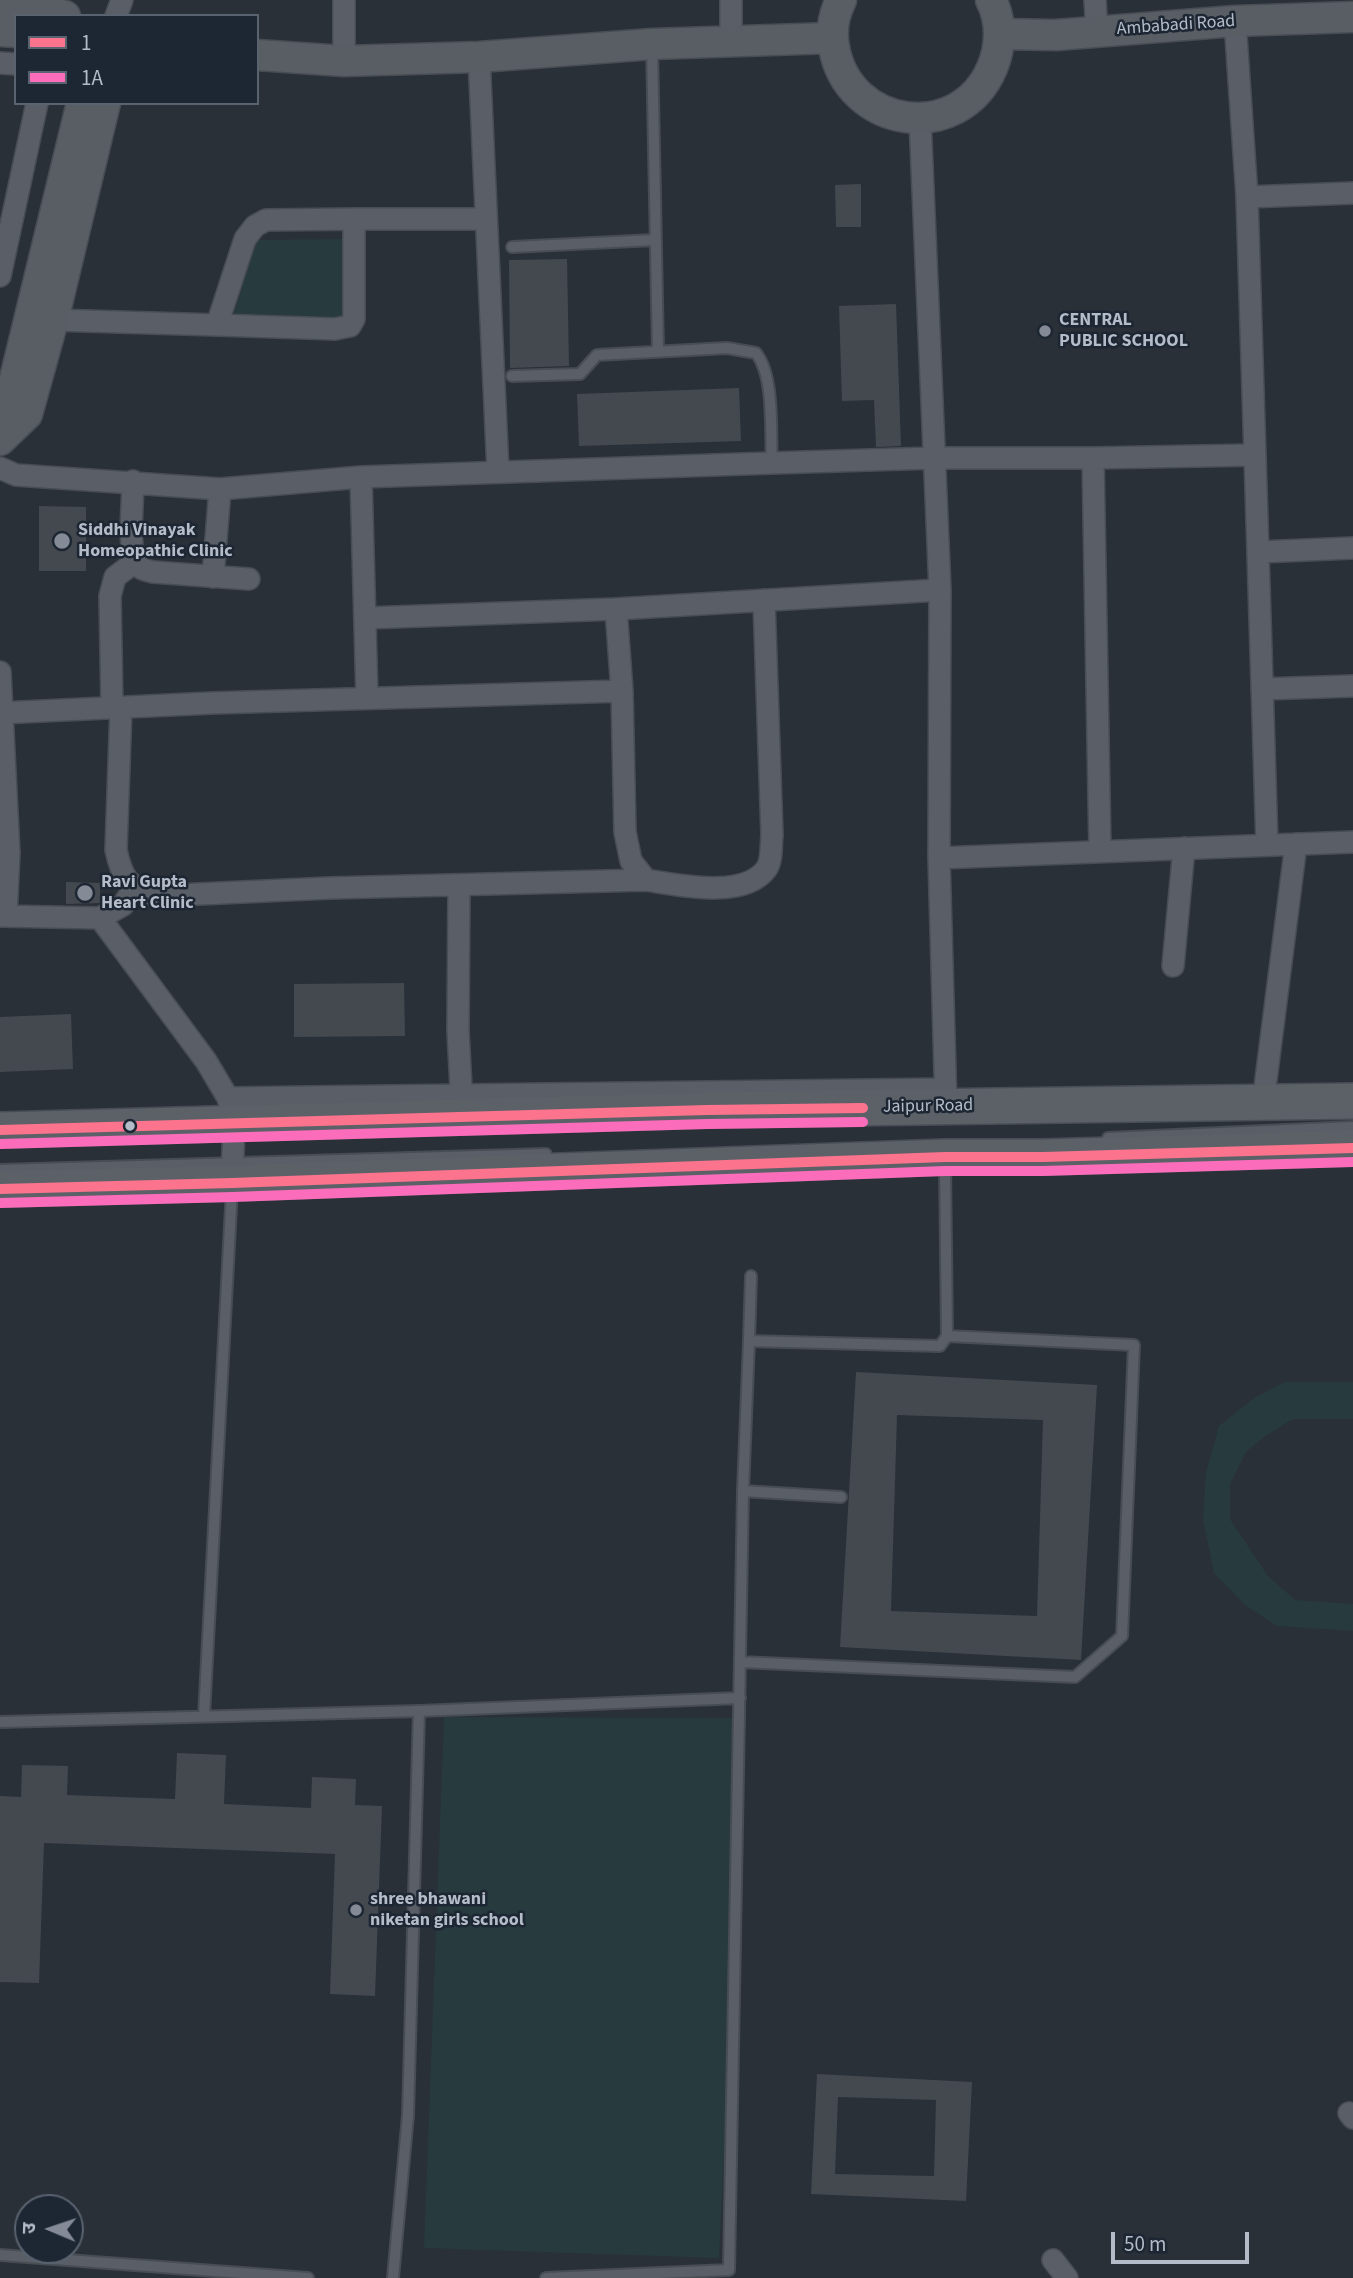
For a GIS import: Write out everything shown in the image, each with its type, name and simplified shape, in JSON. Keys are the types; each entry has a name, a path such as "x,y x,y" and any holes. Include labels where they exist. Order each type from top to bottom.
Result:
{"main road":[{"name":"Jaipur Road","path":"0,1130 231,1111 462,1105 707,1110 945,1098 1264,1103 1353,1101"},
{"path":"0,1189 232,1173 1043,1157 1353,1147"}],"street":[{"path":"344,0 344,61"},
{"path":"731,0 732,43"},
{"path":"841,0 836,10 832,38 836,62 848,84 867,103 892,116 920,119 948,113 972,98 988,78 997,57 1000,34 996,9 991,0"},
{"path":"1095,0 1097,32"},
{"name":"Ambabadi Road","path":"1000,34 1056,35 1235,21 1353,17"},
{"path":"1235,21 1247,197 1267,845"},
{"path":"259,55 344,61 479,57 652,44 832,38"},
{"path":"479,57 498,472"},
{"path":"0,276 37,105"},
{"path":"0,411 13,387 82,105"},
{"path":"0,440 27,414 53,320 105,105"},
{"path":"920,119 940,590 939,858 945,1098"},
{"path":"1247,197 1353,193"},
{"path":"53,320 335,329 350,326 354,319 354,219"},
{"path":"217,325 245,239 255,226 266,220 485,219"},
{"path":"0,468 16,475 220,489 361,477 498,472 934,458 1254,454"},
{"path":"1093,458 1100,851"},
{"path":"361,477 366,698"},
{"path":"133,481 132,548 135,562 141,569 249,579"},
{"path":"212,577 220,489"},
{"path":"1259,552 1353,548"},
{"path":"135,562 115,577 110,596 116,707 116,850 121,870 128,882 140,891 156,896 646,880 694,888 737,886 755,880 769,866 772,835 764,600"},
{"path":"366,618 616,609 940,590"},
{"path":"616,609 622,691 625,832 631,862 646,880"},
{"path":"0,672 9,853 3,916 100,918 123,905 135,887"},
{"path":"1262,689 1353,686"},
{"path":"1,713 622,691"},
{"path":"939,858 1353,842"},
{"path":"1264,1103 1296,844"},
{"path":"1173,966 1184,848"},
{"path":"459,885 458,1031 462,1105"},
{"path":"100,918 206,1060 231,1111 232,1173"},
{"path":"1053,2260 1067,2278"}],"lane":[{"path":"652,44 658,351"},
{"path":"512,247 654,240"},
{"path":"512,376 580,374 597,355 727,348 756,352 764,362 769,393 772,463"},
{"path":"1098,1139 1353,1127"},
{"path":"0,1170 232,1173 561,1154"},
{"path":"749,1341 940,1346 947,1336 945,1157"},
{"path":"204,1716 232,1173"},
{"path":"546,2278 731,2274 743,1491 751,1276"},
{"path":"740,1662 1075,1677 1122,1636 1134,1345 947,1336"},
{"path":"743,1491 841,1497"},
{"path":"0,1722 419,1711 740,1698"},
{"path":"393,2278 408,2115 419,1711"},
{"path":"0,2255 308,2278"}],"green space":[{"path":"344,239 342,325 234,315 256,240"},
{"path":"1285,1382 1353,1382 1353,1419 1293,1419 1264,1437 1246,1452 1230,1484 1230,1519 1268,1576 1295,1600 1353,1604 1353,1631 1277,1626 1245,1605 1214,1573 1203,1519 1206,1473 1219,1426 1254,1398"},
{"path":"444,1717 745,1718 719,2258 424,2248"}],"building":[{"path":"861,184 861,227 836,227 835,185"},
{"path":"567,259 569,366 510,368 509,260"},
{"path":"896,304 901,446 876,447 874,400 842,401 839,306"},
{"path":"739,388 741,441 579,446 577,394"},
{"path":"39,506 86,507 86,571 39,571"},
{"path":"66,882 100,883 100,903 66,904"},
{"path":"404,983 405,1036 294,1037 294,984"},
{"path":"71,1014 73,1069 0,1072 0,1017"},
{"path":"856,1372 1097,1385 1081,1660 840,1647","holes":["897,1415 1043,1420 1037,1616 891,1611"]},
{"name":"shree bhawani niketan girls school","path":"177,1753 226,1755 224,1804 311,1808 312,1777 356,1779 355,1805 382,1806 375,1996 330,1994 335,1854 44,1843 39,1983 0,1982 0,1796 21,1797 22,1765 68,1766 67,1795 175,1799"},
{"path":"817,2074 972,2082 966,2201 811,2194","holes":["838,2097 936,2100 934,2176 835,2174"]}],"transit line":[{"name":"1","path":"0,1130 863,1108"},
{"name":"1A","path":"0,1144 863,1122"},
{"name":"1","path":"0,1189 945,1157 1043,1157 1353,1148"},
{"name":"1A","path":"0,1203 945,1171 1043,1171 1353,1162"}],"place":[{"name":"CENTRAL PUBLIC SCHOOL","path":"1045,331"},
{"name":"Siddhi Vinayak Homeopathic Clinic","path":"62,541"},
{"name":"Ravi Gupta Heart Clinic","path":"85,893"},
{"name":"shree bhawani niketan girls school","path":"356,1910"}]}
